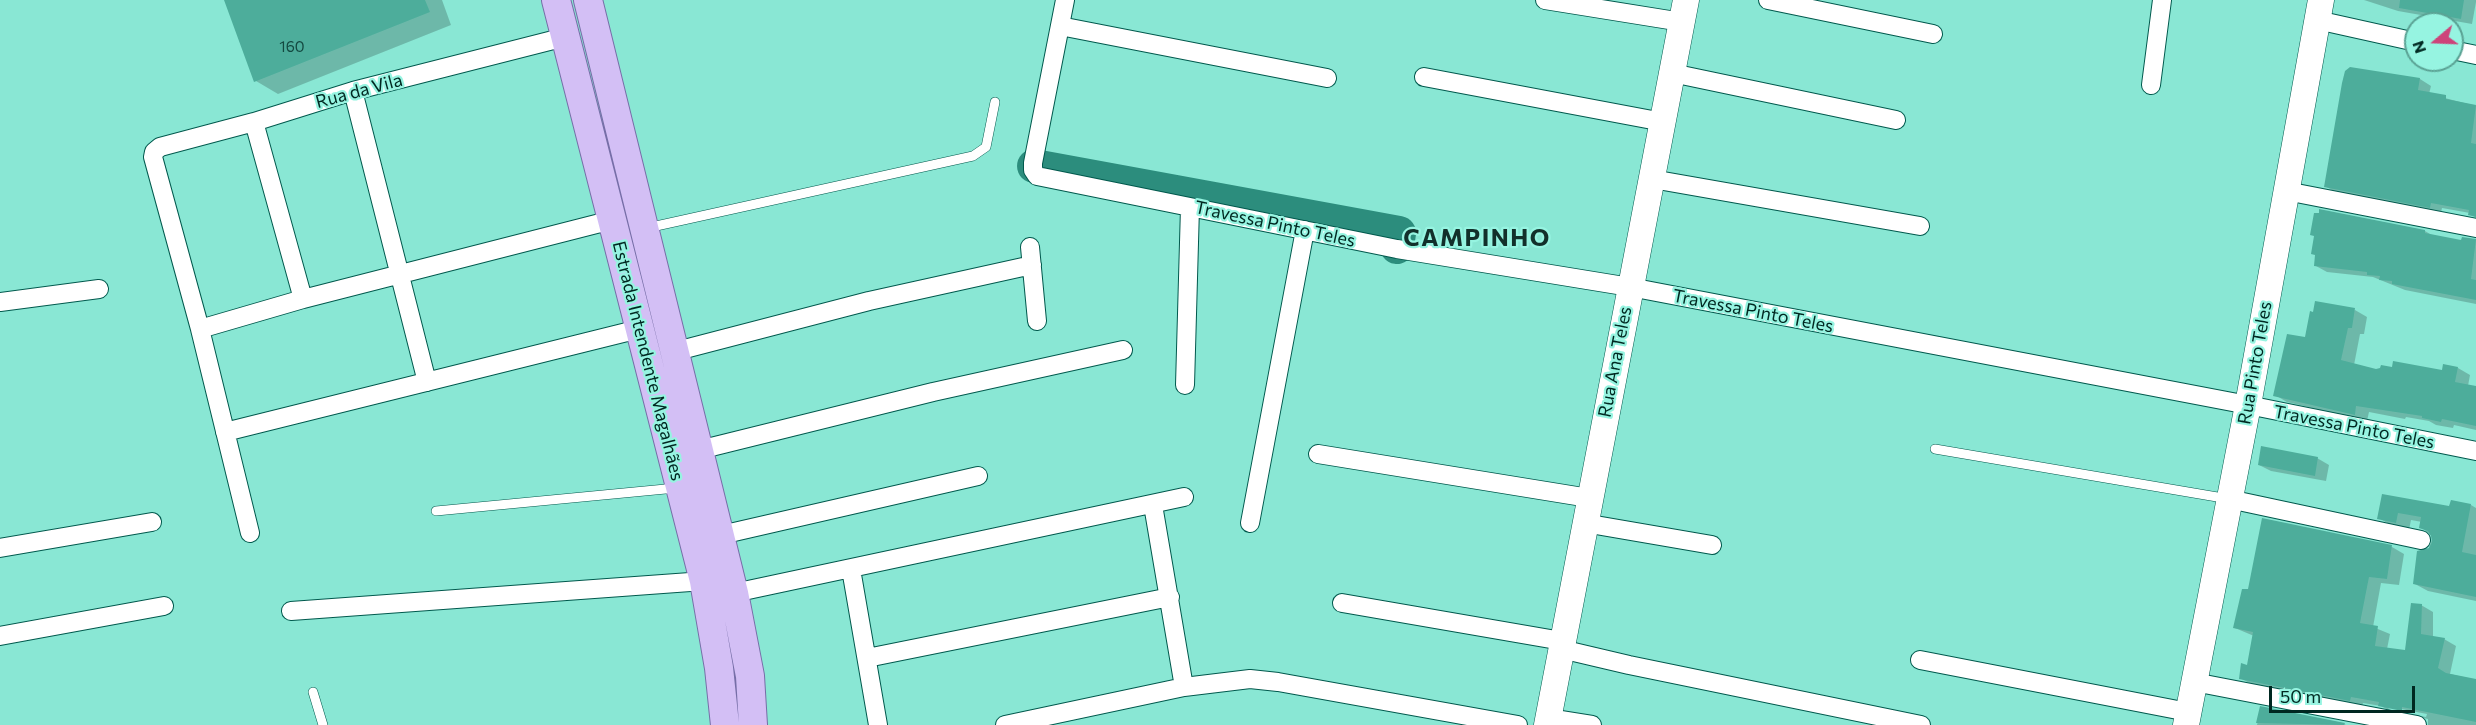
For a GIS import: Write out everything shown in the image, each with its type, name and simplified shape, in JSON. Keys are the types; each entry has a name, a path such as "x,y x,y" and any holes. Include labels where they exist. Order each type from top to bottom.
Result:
{"main road":[{"name":"Estrada Intendente Magalhães","path":"556,0 704,581 719,668 725,725"},
{"name":"Estrada Intendente Magalhães","path":"588,0 645,228 673,352 721,535 750,676 753,725"}],"street":[{"path":"1065,0 1060,26 1327,78"},
{"path":"1545,0 1684,11"},
{"path":"1768,0 1933,34"},
{"path":"2151,85 2162,0"},
{"path":"2319,10 2404,38"},
{"name":"Rua Pinto Teles","path":"2187,719 2248,405 2319,10"},
{"name":"Rua Ana Teles","path":"1548,721 1584,523 1684,11"},
{"name":"Travessa Pinto Teles","path":"1060,26 1033,171 1037,176 1397,249 1630,287 2476,451"},
{"name":"Rua da Vila","path":"200,329 153,157 156,150 353,92 565,37"},
{"path":"1672,73 1896,120"},
{"path":"1424,77 1663,122"},
{"path":"353,92 427,382"},
{"path":"254,122 303,299"},
{"path":"1652,179 1920,226"},
{"path":"2286,191 2476,228"},
{"path":"1185,385 1190,207"},
{"path":"250,533 200,329 399,273 612,220"},
{"path":"1250,523 1305,231"},
{"path":"673,352 1031,256 1037,321"},
{"path":"0,302 99,289"},
{"path":"225,432 639,329"},
{"path":"699,450 933,392 1124,350"},
{"path":"1318,454 1589,498"},
{"path":"721,535 978,476"},
{"path":"734,593 1184,497"},
{"path":"2229,499 2421,540"},
{"path":"1153,505 1184,687"},
{"path":"0,548 152,522"},
{"path":"1584,523 1712,545"},
{"path":"851,569 878,725"},
{"path":"291,611 704,581"},
{"path":"867,658 1170,597"},
{"path":"1342,603 1561,645 1629,665 1921,725"},
{"path":"0,636 164,606"},
{"path":"1920,660 2187,719"},
{"path":"1005,725 1184,687 1250,679 1518,725"},
{"path":"2194,682 2417,725"},
{"path":"1548,721 1592,725"}],"lane":[{"path":"645,228 974,156 986,147 995,102"},
{"path":"1935,449 2229,499"},
{"path":"436,511 681,488"},
{"path":"313,692 323,725"}],"building":[{"path":"224,0 425,0 430,12 254,82"},
{"path":"2400,0 2464,0 2462,12 2422,12 2399,8"},
{"path":"2350,67 2420,78 2418,90 2446,95 2446,99 2476,105 2471,143 2476,144 2476,217 2468,215 2469,210 2431,203 2430,208 2324,187 2342,83 2345,71"},
{"path":"2319,209 2425,230 2425,233 2461,240 2462,237 2476,239 2471,279 2476,280 2476,300 2392,284 2392,281 2379,280 2380,276 2367,275 2367,272 2314,266 2315,255 2311,254 2314,236 2310,235 2314,213 2319,213"},
{"path":"2315,301 2355,308 2352,328 2348,328 2341,360 2376,369 2381,365 2392,367 2393,361 2442,370 2443,364 2458,367 2455,382 2476,386 2476,426 2442,419 2441,422 2422,418 2422,416 2356,406 2355,415 2273,396 2287,334 2305,337 2310,311 2313,312"},
{"path":"2261,446 2318,457 2315,476 2258,465"},
{"path":"2382,494 2449,506 2451,500 2471,504 2462,552 2476,555 2476,597 2413,584 2417,551 2429,548 2432,542 2431,536 2428,531 2419,528 2421,517 2398,513 2396,523 2377,519"},
{"path":"2262,518 2392,545 2387,579 2369,577 2360,623 2378,626 2375,646 2405,650 2411,603 2422,604 2421,634 2445,638 2438,668 2446,673 2476,679 2476,722 2402,707 2402,711 2378,706 2379,702 2351,697 2350,701 2239,679 2241,663 2247,665 2253,632 2233,628 2242,589 2248,589"},
{"path":"2260,706 2345,723 2344,725 2256,723"}],"waterway":[{"path":"1034,166 1399,233 1397,247"}],"district":[{"name":"CAMPINHO","path":"1477,238"}]}
